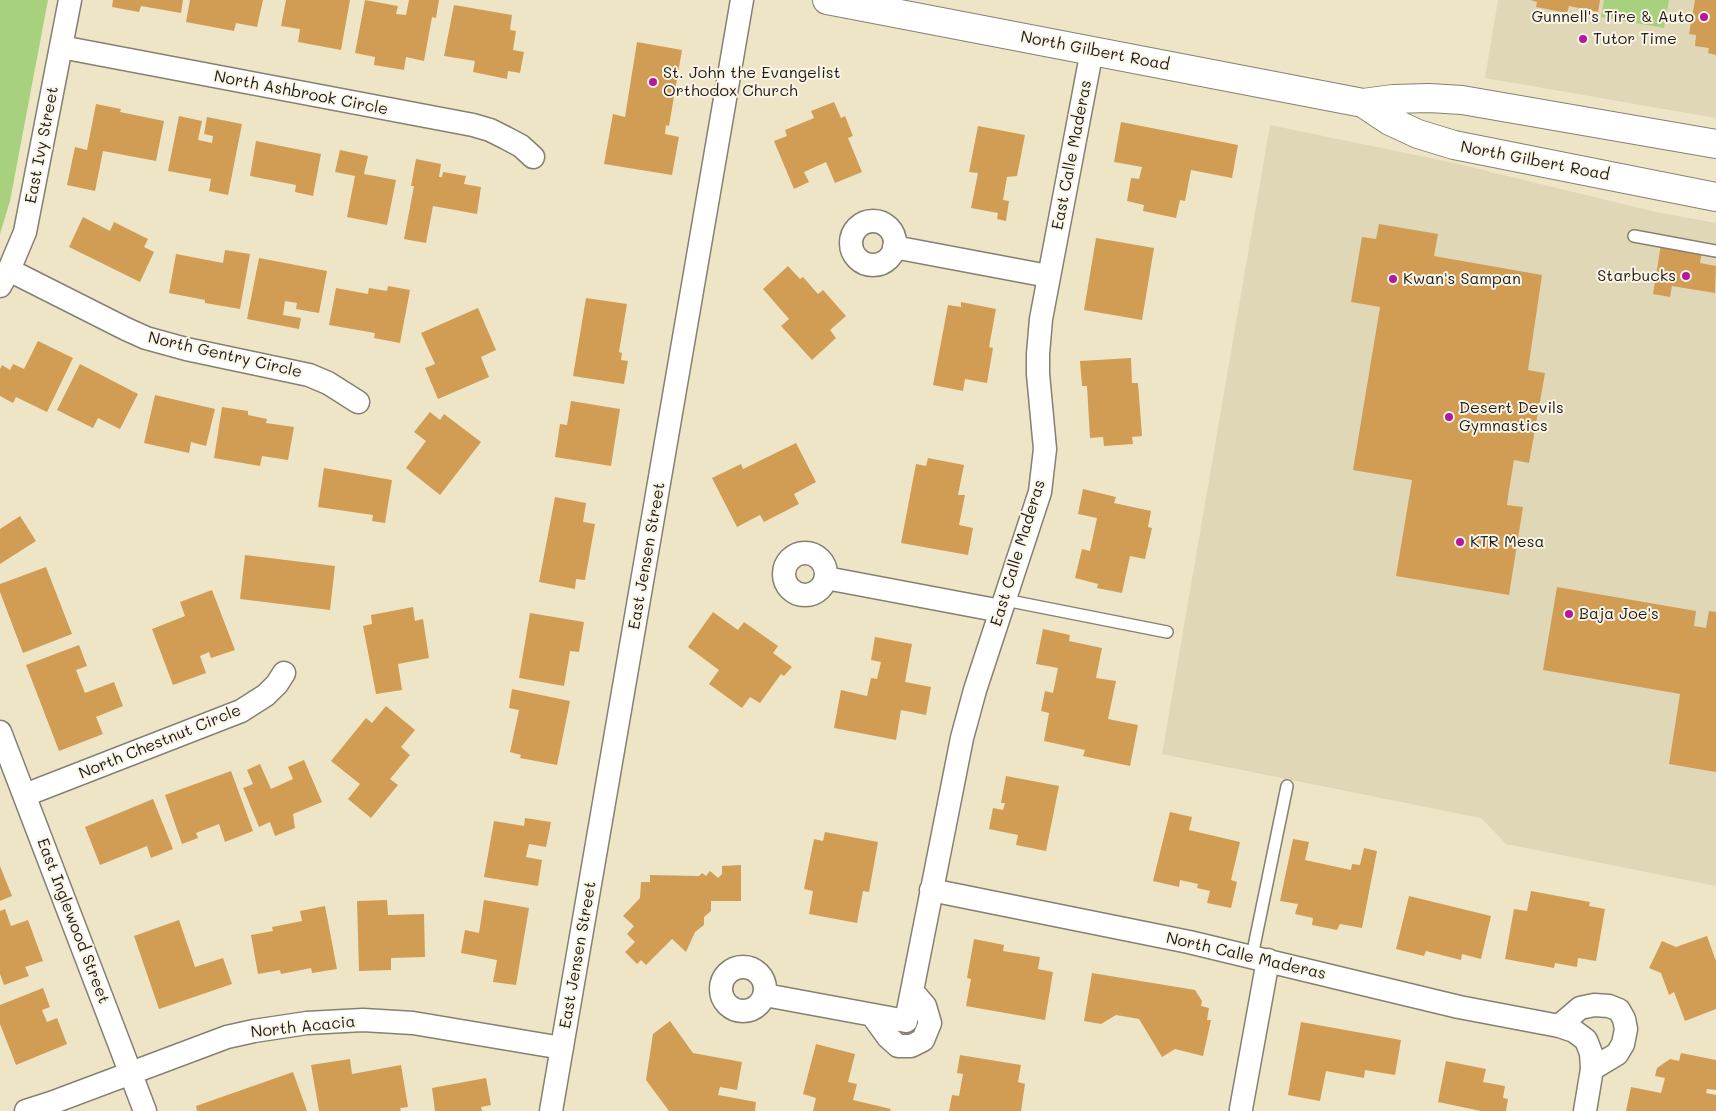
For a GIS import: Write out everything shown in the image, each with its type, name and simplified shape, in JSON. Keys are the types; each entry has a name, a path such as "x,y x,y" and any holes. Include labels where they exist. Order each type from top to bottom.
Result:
{"main road":[{"name":"North Gilbert Road","path":"827,0 1363,102 1393,98 1462,100 1716,144"},
{"name":"North Gilbert Road","path":"1363,102 1390,121 1418,134 1454,145 1716,197"}],"street":[{"name":"East Ivy Street","path":"4,278 25,232 70,0"},
{"name":"East Jensen Street","path":"551,1111 742,0"},
{"name":"North Ashbrook Circle","path":"61,47 473,125 490,130 506,138 520,146 532,157"},
{"name":"East Calle Maderas","path":"765,995 906,1021 960,746 975,690 1040,492 1045,449 1038,354 1041,319 1092,50"},
{"path":"894,247 1048,276"},
{"name":"North Gentry Circle","path":"4,278 146,338 186,349 309,375 328,383 358,402"},
{"path":"826,578 1003,605"},
{"name":"North Chestnut Circle","path":"24,795 241,710 266,695 284,673"},
{"name":"East Inglewood Street","path":"0,732 145,1111"},
{"name":"North Calle Maderas","path":"931,890 1260,958 1459,1007 1560,1026 1574,1031 1586,1040 1592,1053 1592,1070 1585,1111"},
{"path":"1238,1110 1260,958"},
{"path":"1560,1026 1580,1008 1594,1005 1609,1006 1619,1010 1624,1019 1626,1029 1623,1044 1618,1054 1592,1070"},
{"name":"North Acacia","path":"26,1111 227,1038 282,1026 335,1020 388,1020 562,1048"}],"lane":[{"path":"1634,236 1716,251"},
{"path":"1003,605 1167,632"},
{"path":"1260,958 1287,786"}],"shaded area":[{"name":"Tutor Time","path":"1498,0 1716,0 1716,118 1485,78"},
{"path":"1270,125 1454,163 1656,212 1716,223 1716,886 1506,844 1481,818 1162,754"}],"green space":[{"path":"0,0 48,0 10,201 0,234"},
{"path":"1604,0 1669,0 1664,28 1601,17"}],"building":[{"path":"113,0 183,0 181,13 141,6 139,12 112,7"},
{"path":"190,0 263,0 257,27 236,23 234,31 186,22"},
{"path":"286,0 350,0 341,50 298,42 300,29 281,26"},
{"path":"365,0 398,6 396,14 406,15 409,0 439,0 436,18 432,17 424,61 406,57 404,70 374,65 375,57 355,53"},
{"path":"1530,0 1600,0 1598,12 1569,6 1567,13 1536,7 1537,2"},
{"name":"Gunnell's Tire & Auto","path":"1695,0 1716,0 1716,55 1708,53 1709,48 1695,46 1696,35 1689,34"},
{"path":"454,5 512,15 510,30 516,31 513,50 524,52 520,73 508,71 507,79 473,72 475,61 444,56"},
{"name":"St. John the Evangelist Orthodox Church","path":"637,42 682,50 669,126 666,125 665,134 679,137 672,175 604,164 613,114 625,117"},
{"path":"834,102 841,118 845,116 853,136 848,138 862,172 835,183 826,162 804,172 809,182 794,189 774,141 787,136 785,130 814,118 811,111"},
{"path":"96,104 121,109 120,112 164,121 156,161 103,151 95,191 67,185 75,147 87,150"},
{"path":"179,116 202,121 198,140 212,143 213,136 204,134 207,117 242,124 228,195 209,191 211,179 168,171"},
{"path":"1121,122 1238,145 1232,178 1191,170 1185,201 1180,200 1176,218 1143,211 1144,205 1127,201 1131,178 1139,179 1142,167 1114,162"},
{"path":"978,126 1025,135 1017,176 1007,177 1003,200 1009,201 1006,221 997,219 998,213 971,208 978,173 969,172"},
{"path":"256,141 321,154 313,196 295,192 296,185 250,176"},
{"path":"340,150 368,156 364,174 396,180 387,225 347,217 355,176 335,172"},
{"path":"416,159 441,164 439,177 442,177 443,172 466,176 464,184 481,187 477,214 433,206 426,243 404,239 414,186 411,186"},
{"path":"83,217 110,231 114,222 148,239 144,247 154,252 140,282 69,247"},
{"path":"1379,224 1438,234 1434,256 1542,275 1528,370 1545,373 1529,463 1514,460 1507,505 1523,507 1509,595 1396,576 1412,480 1353,470 1380,307 1351,302 1362,237 1376,239"},
{"path":"1096,238 1154,248 1142,320 1084,310"},
{"name":"Starbucks","path":"1661,244 1702,251 1700,263 1716,266 1715,293 1672,286 1670,297 1653,294"},
{"path":"225,250 250,254 240,309 205,303 205,300 169,293 176,254 223,263"},
{"path":"259,258 327,271 319,313 296,309 297,303 285,301 283,315 301,318 299,329 247,319"},
{"path":"788,266 800,279 803,277 818,294 823,290 846,316 830,330 836,338 812,360 781,326 789,319 763,289"},
{"path":"388,286 410,290 400,343 374,338 375,333 329,325 336,288 368,294 369,288 387,291"},
{"path":"586,298 627,304 619,352 622,353 621,360 628,361 624,384 573,376"},
{"path":"961,302 996,309 989,347 993,348 987,383 965,379 963,391 933,385 948,305 961,307"},
{"path":"478,308 496,350 481,357 489,377 438,399 425,368 435,364 421,333"},
{"path":"38,341 73,358 47,412 16,397 13,403 0,396 0,369 2,365 10,370 13,364 24,369"},
{"path":"1131,358 1132,383 1138,383 1142,436 1132,437 1133,444 1104,446 1103,437 1090,438 1087,386 1082,386 1080,361"},
{"path":"80,364 138,394 120,429 98,418 93,428 57,410"},
{"path":"155,395 215,409 206,446 191,442 189,453 144,443"},
{"path":"571,401 620,409 611,466 555,457 560,424 567,425"},
{"path":"222,407 248,411 248,415 267,419 266,423 294,427 288,460 262,456 260,466 214,458"},
{"path":"430,412 440,420 444,414 481,442 440,495 406,468 426,441 414,432"},
{"path":"796,443 816,482 794,494 799,504 764,522 760,515 737,527 712,478 741,464 743,469"},
{"path":"928,458 964,465 958,495 965,495 959,525 973,528 968,555 901,543 916,464 926,466"},
{"path":"324,468 392,480 385,523 372,521 373,515 318,507"},
{"path":"1083,489 1116,497 1114,503 1151,511 1148,527 1152,528 1145,559 1130,556 1122,593 1097,588 1098,584 1075,578 1082,549 1090,551 1097,518 1078,514"},
{"path":"555,497 586,503 583,522 595,524 585,580 576,579 575,589 539,582"},
{"path":"20,516 36,541 0,564 0,529"},
{"path":"245,555 335,566 330,610 240,599"},
{"path":"46,567 72,634 23,653 0,592 0,584"},
{"path":"1557,587 1696,611 1694,626 1706,628 1709,611 1716,612 1716,772 1669,764 1680,694 1543,670"},
{"path":"212,590 235,650 211,658 209,652 200,656 206,673 173,685 152,629 185,616 180,602"},
{"path":"413,607 415,621 423,619 429,658 398,664 402,690 376,694 363,626 372,624 371,615"},
{"path":"713,612 738,630 744,622 778,646 773,653 792,667 784,676 781,674 760,703 750,697 742,708 709,684 719,670 688,647"},
{"path":"530,613 584,622 579,652 570,651 564,686 519,678"},
{"path":"1043,629 1070,635 1069,641 1102,648 1096,678 1116,681 1108,719 1138,725 1130,766 1083,756 1085,750 1044,741 1049,713 1041,711 1045,691 1053,693 1058,668 1036,664"},
{"path":"875,637 912,644 905,682 931,687 926,715 901,710 896,740 834,728 841,690 867,696 871,678 877,679 881,662 871,660"},
{"path":"79,645 87,666 76,670 85,693 114,682 123,706 96,717 103,734 59,751 26,665"},
{"path":"512,689 570,701 557,765 520,758 521,755 510,752 519,710 509,708"},
{"path":"386,706 415,730 401,747 410,755 390,779 398,785 371,818 348,799 360,784 331,761 366,718 372,723"},
{"path":"304,760 322,802 293,814 295,828 275,836 270,822 259,827 243,788 253,784 247,770 260,764 271,789 293,779 288,767"},
{"path":"231,771 253,831 225,842 219,824 196,833 198,838 182,844 165,795"},
{"path":"1006,776 1059,786 1046,851 1016,845 1018,835 989,829 993,808 1003,810 1005,803 1001,803"},
{"path":"153,799 173,849 151,858 147,846 100,865 85,827"},
{"path":"1170,812 1192,817 1189,830 1240,842 1231,880 1237,882 1231,908 1207,903 1210,891 1197,888 1198,884 1180,880 1179,887 1153,881"},
{"path":"525,818 551,822 546,847 529,844 526,857 542,860 538,886 484,877 494,821 524,826"},
{"path":"825,832 878,842 869,892 863,891 857,923 809,914 813,891 804,889 814,839 823,841"},
{"path":"1293,839 1309,842 1305,860 1351,870 1352,864 1360,865 1364,848 1377,851 1362,928 1340,924 1337,930 1312,925 1313,918 1295,914 1298,904 1280,901"},
{"path":"741,865 741,901 711,901 711,911 704,917 704,925 695,932 686,952 672,939 646,965 641,960 637,964 625,952 635,942 627,934 634,926 623,916 640,898 641,882 650,882 650,875 699,876 702,873 706,876 710,871 718,878 722,874 722,866"},
{"path":"0,866 12,896 0,901"},
{"path":"1531,891 1590,902 1589,906 1605,909 1596,961 1578,958 1577,967 1555,963 1554,968 1505,959 1514,909 1527,911"},
{"path":"1409,896 1491,916 1481,959 1462,954 1461,960 1426,951 1424,956 1396,949"},
{"path":"387,900 388,915 424,914 425,957 391,958 391,970 359,971 357,901"},
{"path":"484,900 529,908 516,985 493,982 497,960 461,953 465,930 479,933"},
{"path":"325,906 337,969 312,973 311,968 281,974 280,970 258,974 251,935 273,931 272,927 302,921 300,911"},
{"path":"5,909 11,926 28,920 43,961 25,967 29,976 4,985 0,974 0,911"},
{"path":"179,920 195,967 223,958 232,984 159,1009 134,936"},
{"path":"1707,936 1716,961 1716,1009 1685,1021 1674,992 1669,995 1661,973 1649,968 1662,941 1676,947"},
{"path":"974,939 1004,945 1003,951 1040,957 1038,969 1053,972 1045,1020 966,1006 971,979 967,978"},
{"path":"1092,973 1195,990 1202,1001 1201,1006 1209,1008 1207,1020 1211,1020 1203,1056 1175,1049 1162,1057 1139,1019 1116,1015 1101,1024 1084,1021"},
{"path":"43,988 50,1007 42,1010 47,1022 57,1018 67,1044 16,1065 0,1024 0,1005"},
{"path":"670,1021 693,1053 742,1062 737,1090 720,1087 718,1095 756,1102 755,1111 669,1111 646,1080 653,1034"},
{"path":"1301,1022 1401,1040 1395,1075 1365,1070 1364,1078 1326,1071 1320,1101 1288,1095"},
{"path":"816,1044 855,1054 848,1082 857,1084 853,1100 891,1109 890,1111 813,1111 816,1098 803,1094"},
{"path":"1681,1053 1716,1060 1716,1090 1707,1089 1706,1093 1716,1095 1716,1111 1626,1111 1631,1087 1661,1093 1665,1078 1655,1076 1657,1068 1670,1059 1679,1061"},
{"path":"960,1055 1021,1065 1018,1082 1025,1084 1021,1111 949,1111 952,1095 959,1096 963,1074 957,1073"},
{"path":"350,1059 352,1074 401,1065 408,1107 400,1108 401,1111 319,1111 311,1065"},
{"path":"1446,1061 1486,1069 1483,1082 1505,1086 1503,1098 1508,1099 1506,1111 1481,1111 1438,1102"},
{"path":"293,1072 307,1111 197,1111 196,1106"},
{"path":"486,1078 491,1105 481,1107 482,1111 435,1111 432,1088"}],"place":[{"name":"Gunnell's Tire & Auto","path":"1704,17"},
{"name":"Tutor Time","path":"1583,39"},
{"name":"St. John the Evangelist Orthodox Church","path":"653,82"},
{"name":"Starbucks","path":"1686,276"},
{"name":"Kwan's Sampan","path":"1393,279"},
{"name":"Desert Devils Gymnastics","path":"1449,417"},
{"name":"KTR Mesa","path":"1460,542"},
{"name":"Baja Joe's","path":"1569,614"}]}
